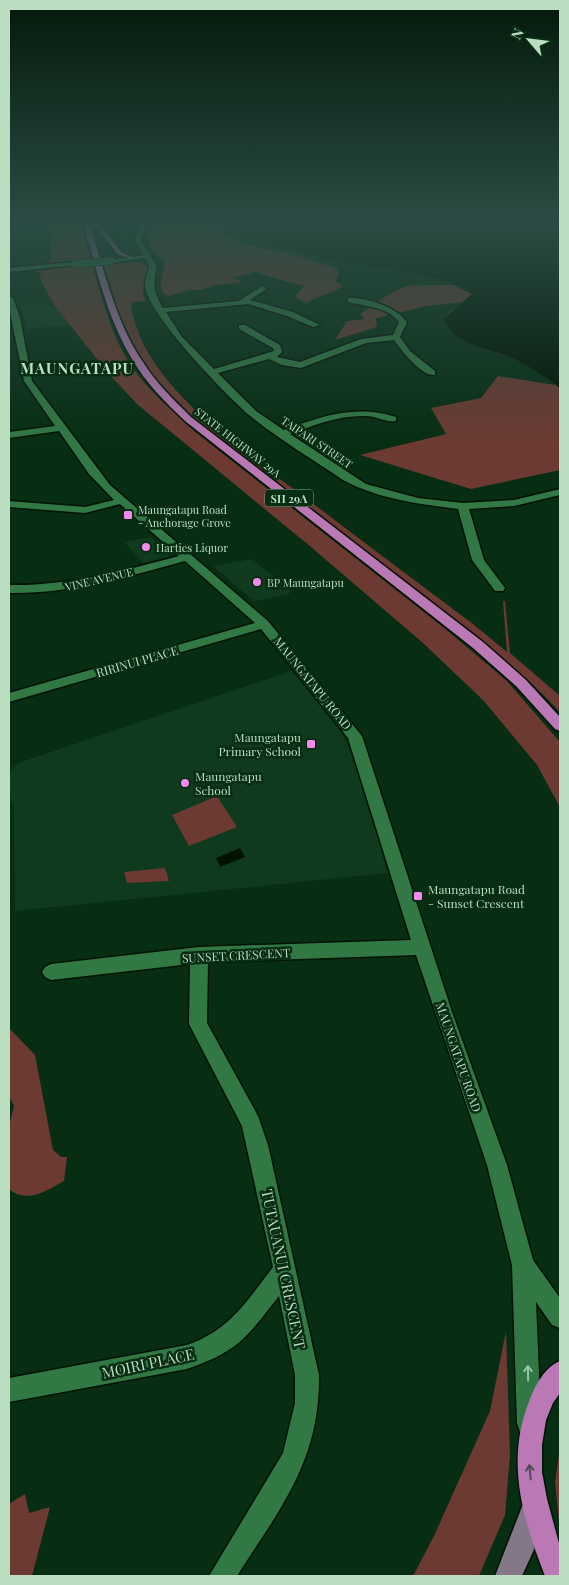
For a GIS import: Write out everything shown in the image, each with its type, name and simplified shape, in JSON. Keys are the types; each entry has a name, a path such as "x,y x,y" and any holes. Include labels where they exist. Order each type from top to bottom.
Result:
{"highway":[{"name":"STATE HIGHWAY 29A","path":"111,296 126,341 150,378 173,405 478,645 520,683 560,726"},
{"path":"558,1576 544,1540 534,1505 529,1464 529,1439 539,1405 545,1393 560,1373"}],"main road":[{"path":"508,1576 524,1540 534,1505"}],"street":[{"name":"TAIPARI STREET","path":"152,296 179,338 253,413 333,470 362,486 418,501 464,506 514,504 560,492"},
{"path":"242,302 251,296"},
{"name":"MAUNGATAPU ROAD","path":"9,298 16,319 24,370 28,381 93,472 121,501 264,624 355,736 422,947 497,1164 523,1265 529,1439"},
{"path":"271,357 285,363 301,365 364,341 396,337 404,325 398,315 377,306 351,300"},
{"path":"164,312 198,306 242,302 267,306 316,325"},
{"path":"212,372 271,357 279,350 242,327"},
{"path":"396,337 407,353 432,373"},
{"path":"282,434 330,418 368,413 393,419"},
{"path":"9,435 63,428"},
{"path":"9,504 85,510 121,501"},
{"path":"464,506 478,560 499,588"},
{"name":"VINE AVENUE","path":"9,589 59,588 187,557"},
{"name":"RIRINUI PLACE","path":"9,698 264,624"},
{"name":"SUNSET CRESCENT","path":"51,972 200,956 422,947"},
{"name":"TUTAUANUI CRESCENT","path":"200,956 198,1024 254,1130 306,1375 307,1403 295,1456 282,1482 222,1576"},
{"name":"MAUNGATAPU ROAD","path":"523,1265 560,1317"},
{"name":"MOIRI PLACE","path":"9,1390 187,1357 213,1348 238,1330 284,1271"}],"shaded area":[{"path":"49,296 102,296 117,340 124,354 138,375 156,395 194,431 443,627 507,681 560,742 560,807 537,765 483,700 423,643 311,547 137,404 109,374 55,306"},
{"path":"113,296 144,296 146,301 131,302 138,333 154,362 176,390 203,417 232,442 473,624 507,652 503,601 505,601 510,653 560,696 560,712 486,644 296,500 192,418 161,387 148,370 130,342"},
{"path":"295,296 322,296 306,304"},
{"path":"387,296 470,296 465,302 426,306 376,318 377,326 374,328 335,340 347,321 365,319 360,314"},
{"path":"470,296 560,296 560,388 520,362 464,341 449,329 443,319"},
{"path":"21,304 55,305 71,325 26,329"},
{"path":"451,310 560,372 560,470 471,489 360,455 446,434 431,408 481,398 498,376 555,385 523,363 463,341 448,328 443,319"},
{"path":"151,537 170,556 143,563 124,542"},
{"name":"BP Maungatapu","path":"252,559 291,590 289,594 254,601 213,566"},
{"name":"Maungatapu School","path":"292,671 323,705 341,731 353,757 388,873 15,911 14,808 9,794 9,772 18,763"},
{"path":"217,796 237,827 189,846 172,815"},
{"path":"240,848 245,857 220,867 216,858"},
{"path":"165,868 169,881 127,883 124,872"},
{"path":"9,1028 35,1055 53,1150 61,1157 67,1157 64,1181 43,1192 30,1196 16,1193 9,1189 9,1126 14,1106 9,1096"},
{"path":"506,1331 510,1456 505,1515 479,1576 413,1576 434,1536 490,1411"},
{"path":"560,1448 560,1531 555,1482"},
{"path":"25,1494 29,1513 50,1507 32,1576 9,1576 9,1504"}],"place":[{"name":"Maungatapu Road - Anchorage Grove","path":"128,515"},
{"name":"Harties Liquor","path":"146,547"},
{"name":"BP Maungatapu","path":"257,582"},
{"name":"Maungatapu Primary School","path":"311,744"},
{"name":"Maungatapu School","path":"185,783"},
{"name":"Maungatapu Road - Sunset Crescent","path":"418,896"}],"district":[{"name":"MAUNGATAPU","path":"77,368"}]}
